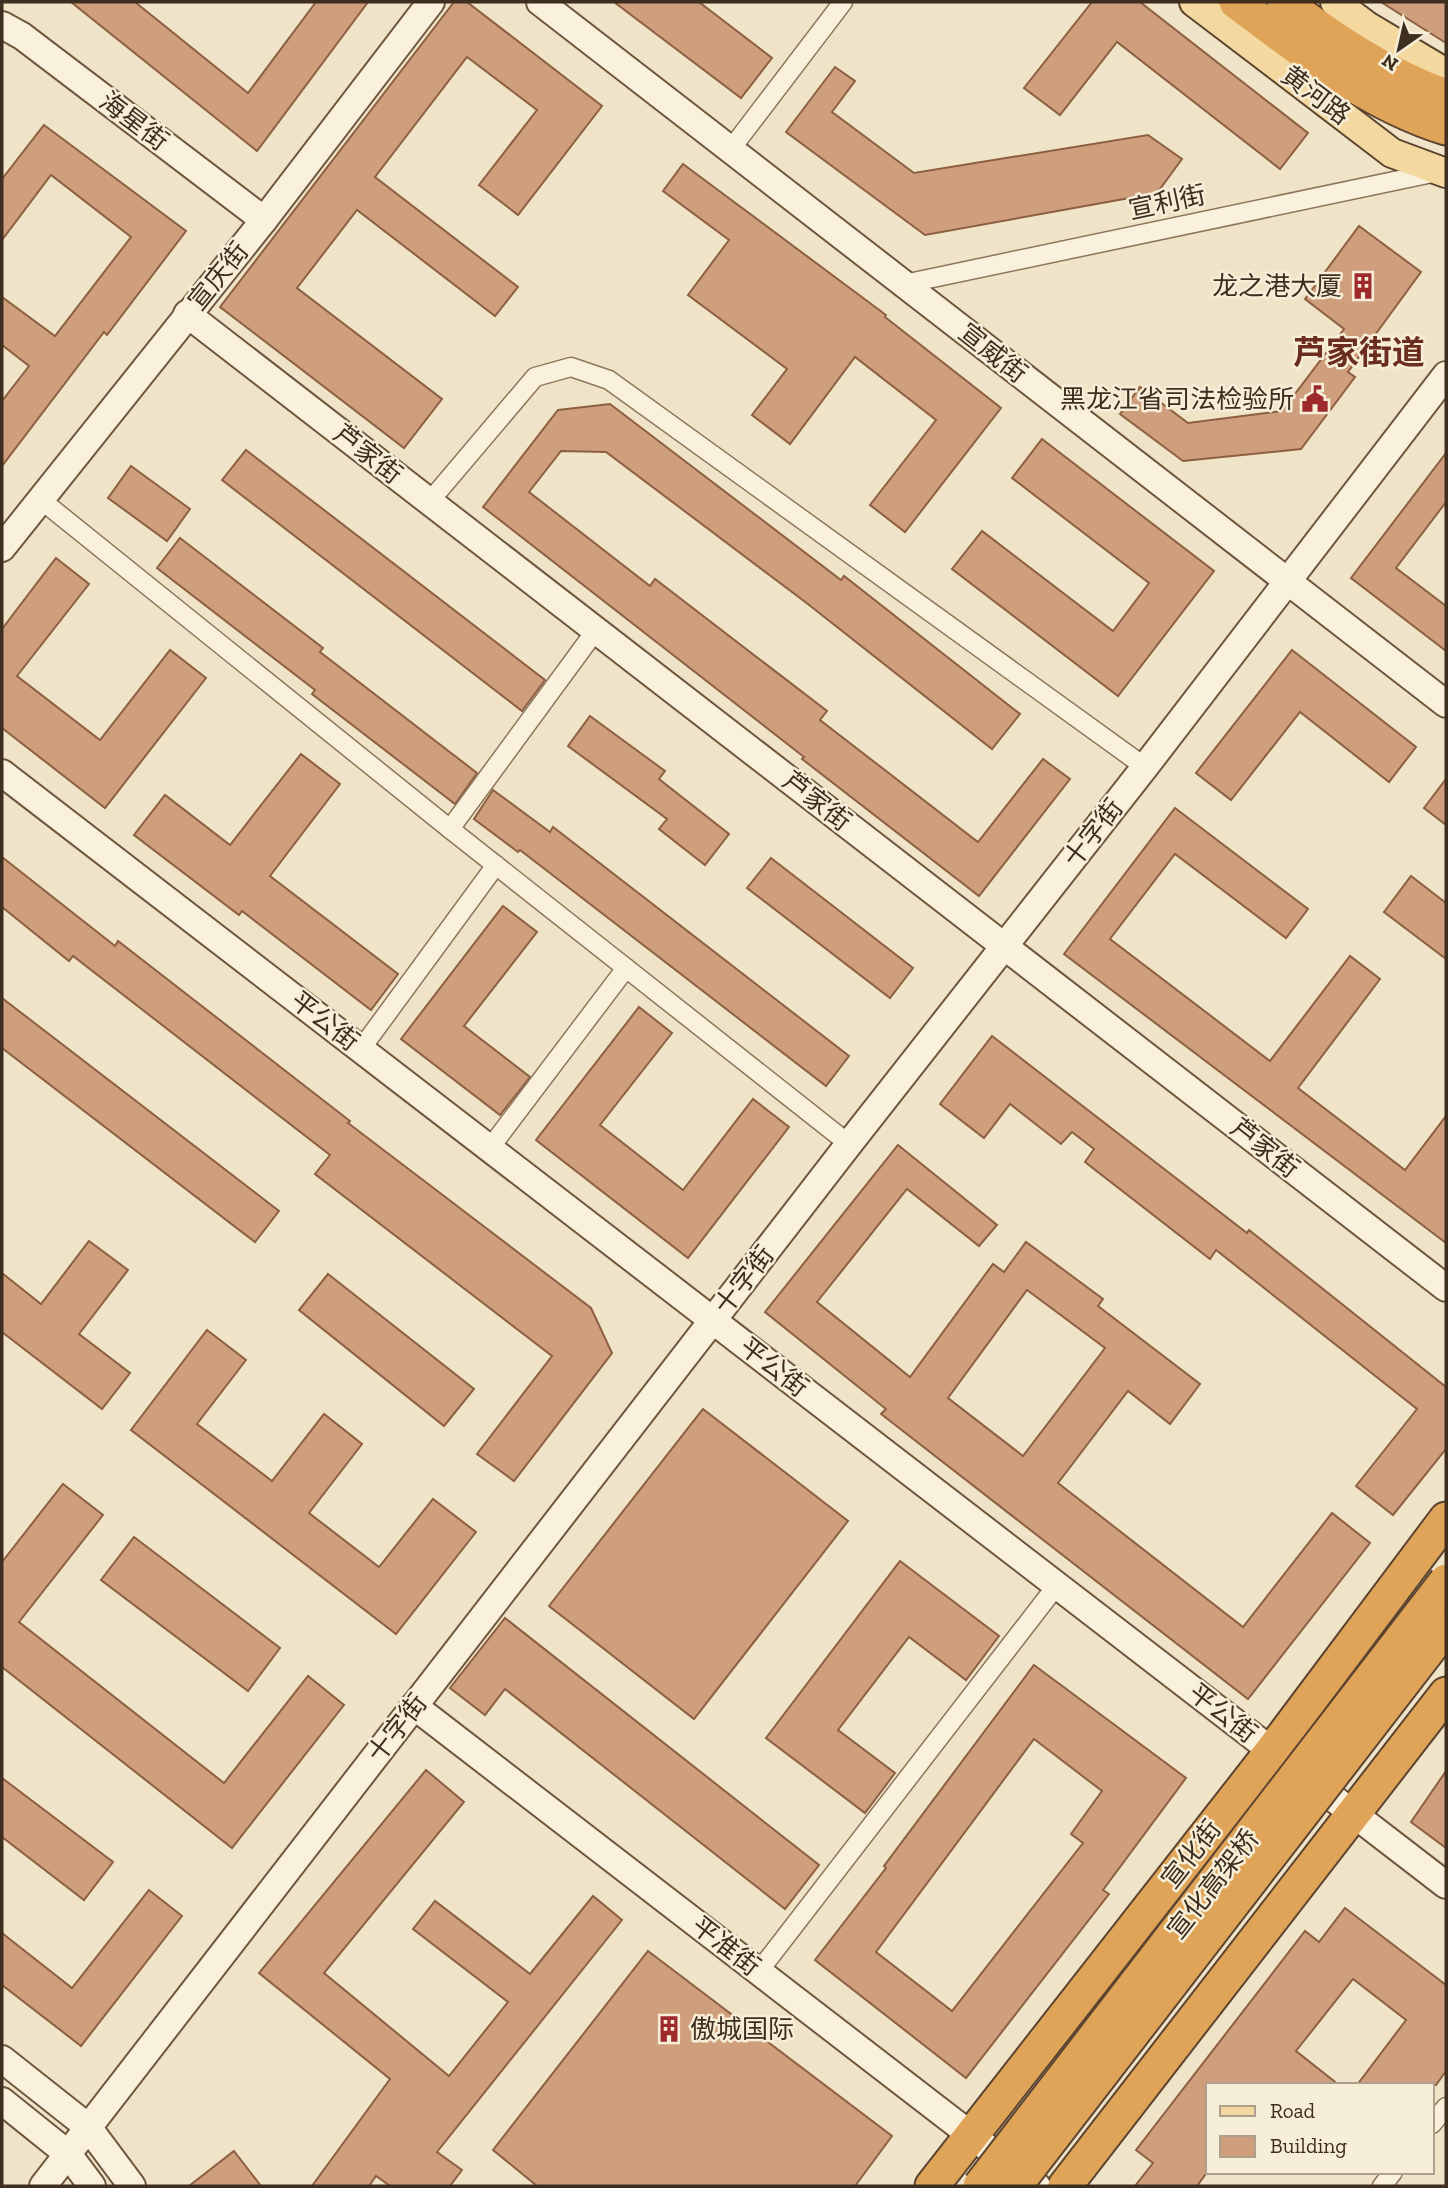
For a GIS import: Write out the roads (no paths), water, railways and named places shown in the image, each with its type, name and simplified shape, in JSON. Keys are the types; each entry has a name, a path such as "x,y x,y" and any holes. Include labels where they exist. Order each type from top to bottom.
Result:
{"highway":[{"path":"1236,2 1326,68 1374,96 1446,128"},
{"path":"1284,2 1356,52 1416,85 1446,96"},
{"name":"宣化街","path":"932,2186 1272,1751 1446,1519"},
{"name":"宣化高架桥","path":"980,2186 1446,1581"},
{"name":"宣化高架桥","path":"1015,2186 1446,1627"},
{"path":"1065,2186 1446,1694"}],"main road":[{"name":"黄河路","path":"1194,2 1392,153 1444,172"},
{"path":"1335,2 1367,26 1446,73"}],"street":[{"name":"宣庆街","path":"2,548 264,220 430,2"},
{"name":"宣威街","path":"540,2 1446,704"},
{"path":"731,149 843,2"},
{"name":"海星街","path":"2,25 22,36 264,220"},
{"name":"宣利街","path":"904,284 1444,172"},
{"name":"芦家街","path":"187,314 1446,1288"},
{"path":"430,502 535,377 571,367 609,380 1145,767"},
{"name":"十字街","path":"43,2186 849,1144 1145,767 1446,374"},
{"path":"40,499 450,829 849,1144"},
{"path":"450,829 596,630"},
{"name":"平公街","path":"2,773 1446,1885"},
{"path":"361,1049 496,865"},
{"path":"489,1148 626,968"},
{"path":"759,1971 1057,1585"},
{"name":"平准街","path":"414,1706 1037,2186"},
{"path":"2,2059 88,2127 132,2186"},
{"path":"2,2101 68,2154 92,2186"},
{"path":"1434,2122 1446,2107"}],"place":[{"name":"龙之港大厦","path":"1363,286"},
{"name":"黑龙江省司法检验所","path":"1315,399"},
{"name":"傲城国际","path":"669,2029"}],"district":[{"name":"芦家街道","path":"1359,352"}]}
